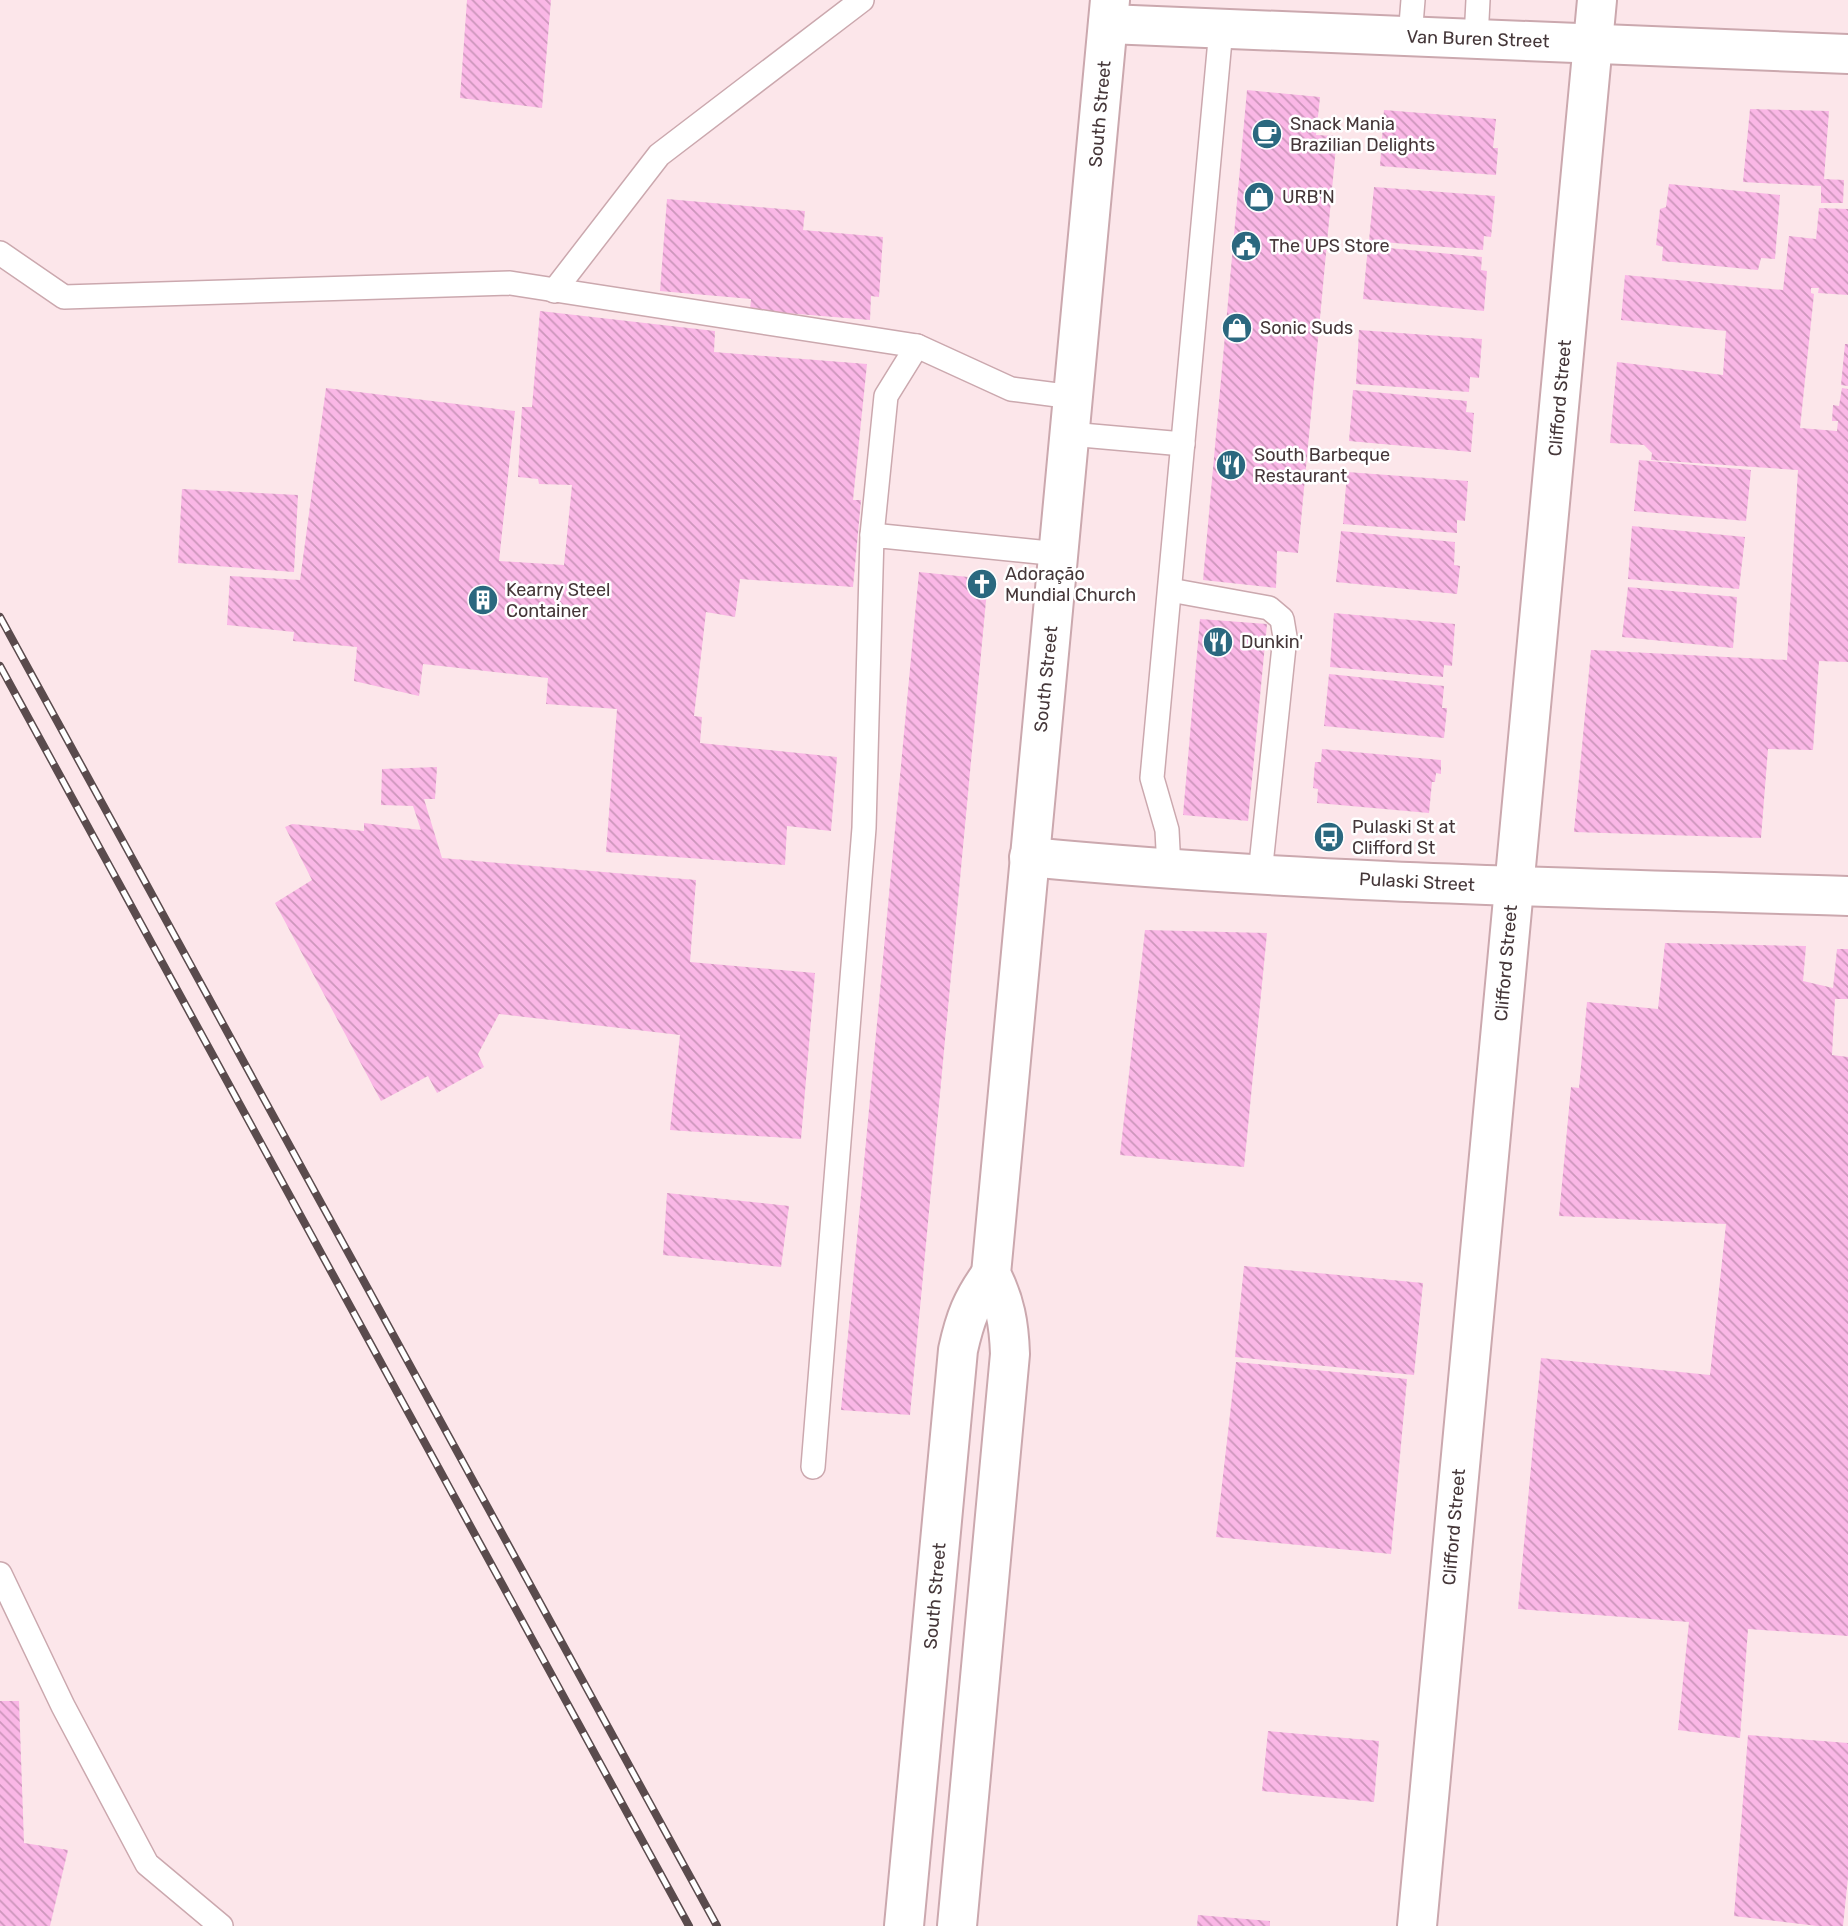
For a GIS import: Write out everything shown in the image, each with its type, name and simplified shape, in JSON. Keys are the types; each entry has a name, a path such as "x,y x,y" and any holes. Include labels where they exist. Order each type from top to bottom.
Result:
{"street":[{"name":"Clifford Street","path":"1417,1926 1597,0"},
{"name":"Van Buren Street","path":"1109,12 1221,29 1411,18 1476,39 1848,54"},
{"name":"South Street","path":"957,1926 1010,1354 1009,1324 1002,1297 991,1274 1109,12"},
{"name":"Pulaski Street","path":"1029,857 1169,869 1514,887 1848,896"},
{"name":"South Street","path":"904,1926 958,1350 964,1321 975,1296 991,1274"}],"lane":[{"path":"554,291 659,155 862,0"},
{"path":"1476,39 1478,0"},
{"path":"1169,869 1167,830 1152,778 1221,29"},
{"path":"0,253 64,297 510,283 917,346 1071,415 1183,444"},
{"path":"813,1467 864,828 872,535 886,396 917,346"},
{"path":"872,535 1059,554"},
{"path":"1170,590 1269,608 1282,619 1285,637 1261,874"},
{"path":"0,1574 63,1706 147,1864 221,1926"}],"building":[{"path":"467,0 551,0 542,108 460,98"},
{"path":"1247,90 1320,97 1316,135 1337,136 1298,553 1277,551 1276,588 1203,580"},
{"path":"1750,109 1829,111 1824,179 1844,180 1843,203 1821,203 1821,186 1743,182"},
{"path":"1384,110 1496,119 1493,148 1498,148 1496,175 1380,166"},
{"path":"1669,184 1780,195 1775,259 1761,258 1758,270 1662,261 1663,247 1656,245 1660,209 1666,207"},
{"path":"1374,187 1495,196 1491,237 1484,236 1483,250 1369,241"},
{"path":"667,199 805,211 803,230 883,237 879,297 871,296 870,320 750,310 751,299 660,291"},
{"path":"1819,208 1848,209 1848,295 1818,293 1819,288 1811,288 1811,293 1814,294 1800,428 1837,431 1838,421 1832,421 1833,405 1839,406 1842,388 1848,389 1848,662 1819,661 1813,750 1768,749 1761,838 1574,832 1591,650 1787,660 1798,470 1651,460 1652,453 1644,445 1610,443 1617,362 1723,375 1726,331 1621,320 1625,275 1783,290 1789,236 1816,239"},
{"path":"1368,246 1482,257 1481,270 1487,271 1484,311 1363,299"},
{"name":"Kearny Steel Container","path":"540,311 715,331 714,352 867,364 853,500 861,500 853,587 740,579 735,617 706,612 694,716 702,717 700,743 837,757 831,831 787,826 785,865 606,852 617,709 546,704 548,678 423,664 419,696 354,681 357,647 293,641 294,632 227,625 230,576 300,580 326,388 515,411 499,561 564,565 572,485 539,484 538,479 518,477 522,407 532,407"},
{"path":"1359,330 1482,339 1479,378 1470,377 1469,392 1356,384"},
{"path":"1845,344 1848,344 1848,386 1841,385"},
{"path":"1353,390 1467,401 1466,412 1474,413 1471,452 1349,441"},
{"path":"1639,460 1751,470 1746,521 1634,511"},
{"path":"1347,472 1468,481 1465,521 1457,520 1457,533 1343,524"},
{"path":"182,489 298,495 294,572 178,563"},
{"path":"1632,526 1745,537 1739,589 1628,579"},
{"path":"1341,531 1455,542 1454,565 1460,566 1457,594 1336,582"},
{"path":"919,572 988,579 910,1415 841,1410"},
{"path":"1628,587 1737,597 1733,648 1622,637"},
{"path":"1334,613 1455,624 1452,666 1444,665 1443,677 1330,667"},
{"path":"1200,619 1267,624 1248,821 1183,815"},
{"path":"1329,674 1444,686 1442,708 1447,708 1444,738 1324,726"},
{"path":"1322,749 1441,760 1441,774 1436,773 1435,782 1432,782 1429,813 1317,803 1318,789 1313,788 1315,762 1321,762"},
{"path":"437,767 435,799 424,799 442,858 696,880 690,962 815,973 801,1139 670,1130 680,1035 499,1014 478,1054 484,1067 437,1093 428,1076 381,1101 275,903 312,880 285,827 292,824 364,831 364,823 421,830 413,806 381,805 382,769"},
{"path":"1145,930 1267,933 1244,1167 1120,1155"},
{"path":"1665,943 1806,946 1803,981 1833,988 1837,949 1848,949 1848,999 1835,999 1832,1055 1848,1057 1848,1636 1748,1629 1740,1738 1678,1730 1689,1622 1518,1609 1541,1358 1710,1375 1726,1224 1559,1216 1571,1087 1579,1088 1587,1002 1658,1009"},
{"path":"667,1193 789,1206 781,1267 663,1255"},
{"path":"1244,1266 1423,1283 1414,1375 1235,1357"},
{"path":"1236,1362 1407,1379 1391,1554 1216,1537"},
{"path":"0,1701 19,1701 24,1843 68,1850 50,1926 0,1926"},
{"path":"1268,1731 1379,1741 1374,1802 1262,1791"},
{"path":"1748,1735 1848,1743 1848,1877 1843,1926 1817,1926 1734,1916"},
{"path":"1198,1915 1270,1921 1270,1926 1197,1926"}],"railway":[{"path":"0,617 717,1926"},
{"path":"0,666 689,1926"}],"place":[{"name":"Snack Mania Brazilian Delights","path":"1267,134"},
{"name":"URB'N","path":"1259,197"},
{"name":"The UPS Store","path":"1246,246"},
{"name":"Sonic Suds","path":"1237,328"},
{"name":"South Barbeque Restaurant","path":"1231,465"},
{"name":"Adoração Mundial Church","path":"982,584"},
{"name":"Kearny Steel Container","path":"483,600"},
{"name":"Dunkin'","path":"1218,642"},
{"name":"Pulaski St at Clifford St","path":"1329,837"}]}
